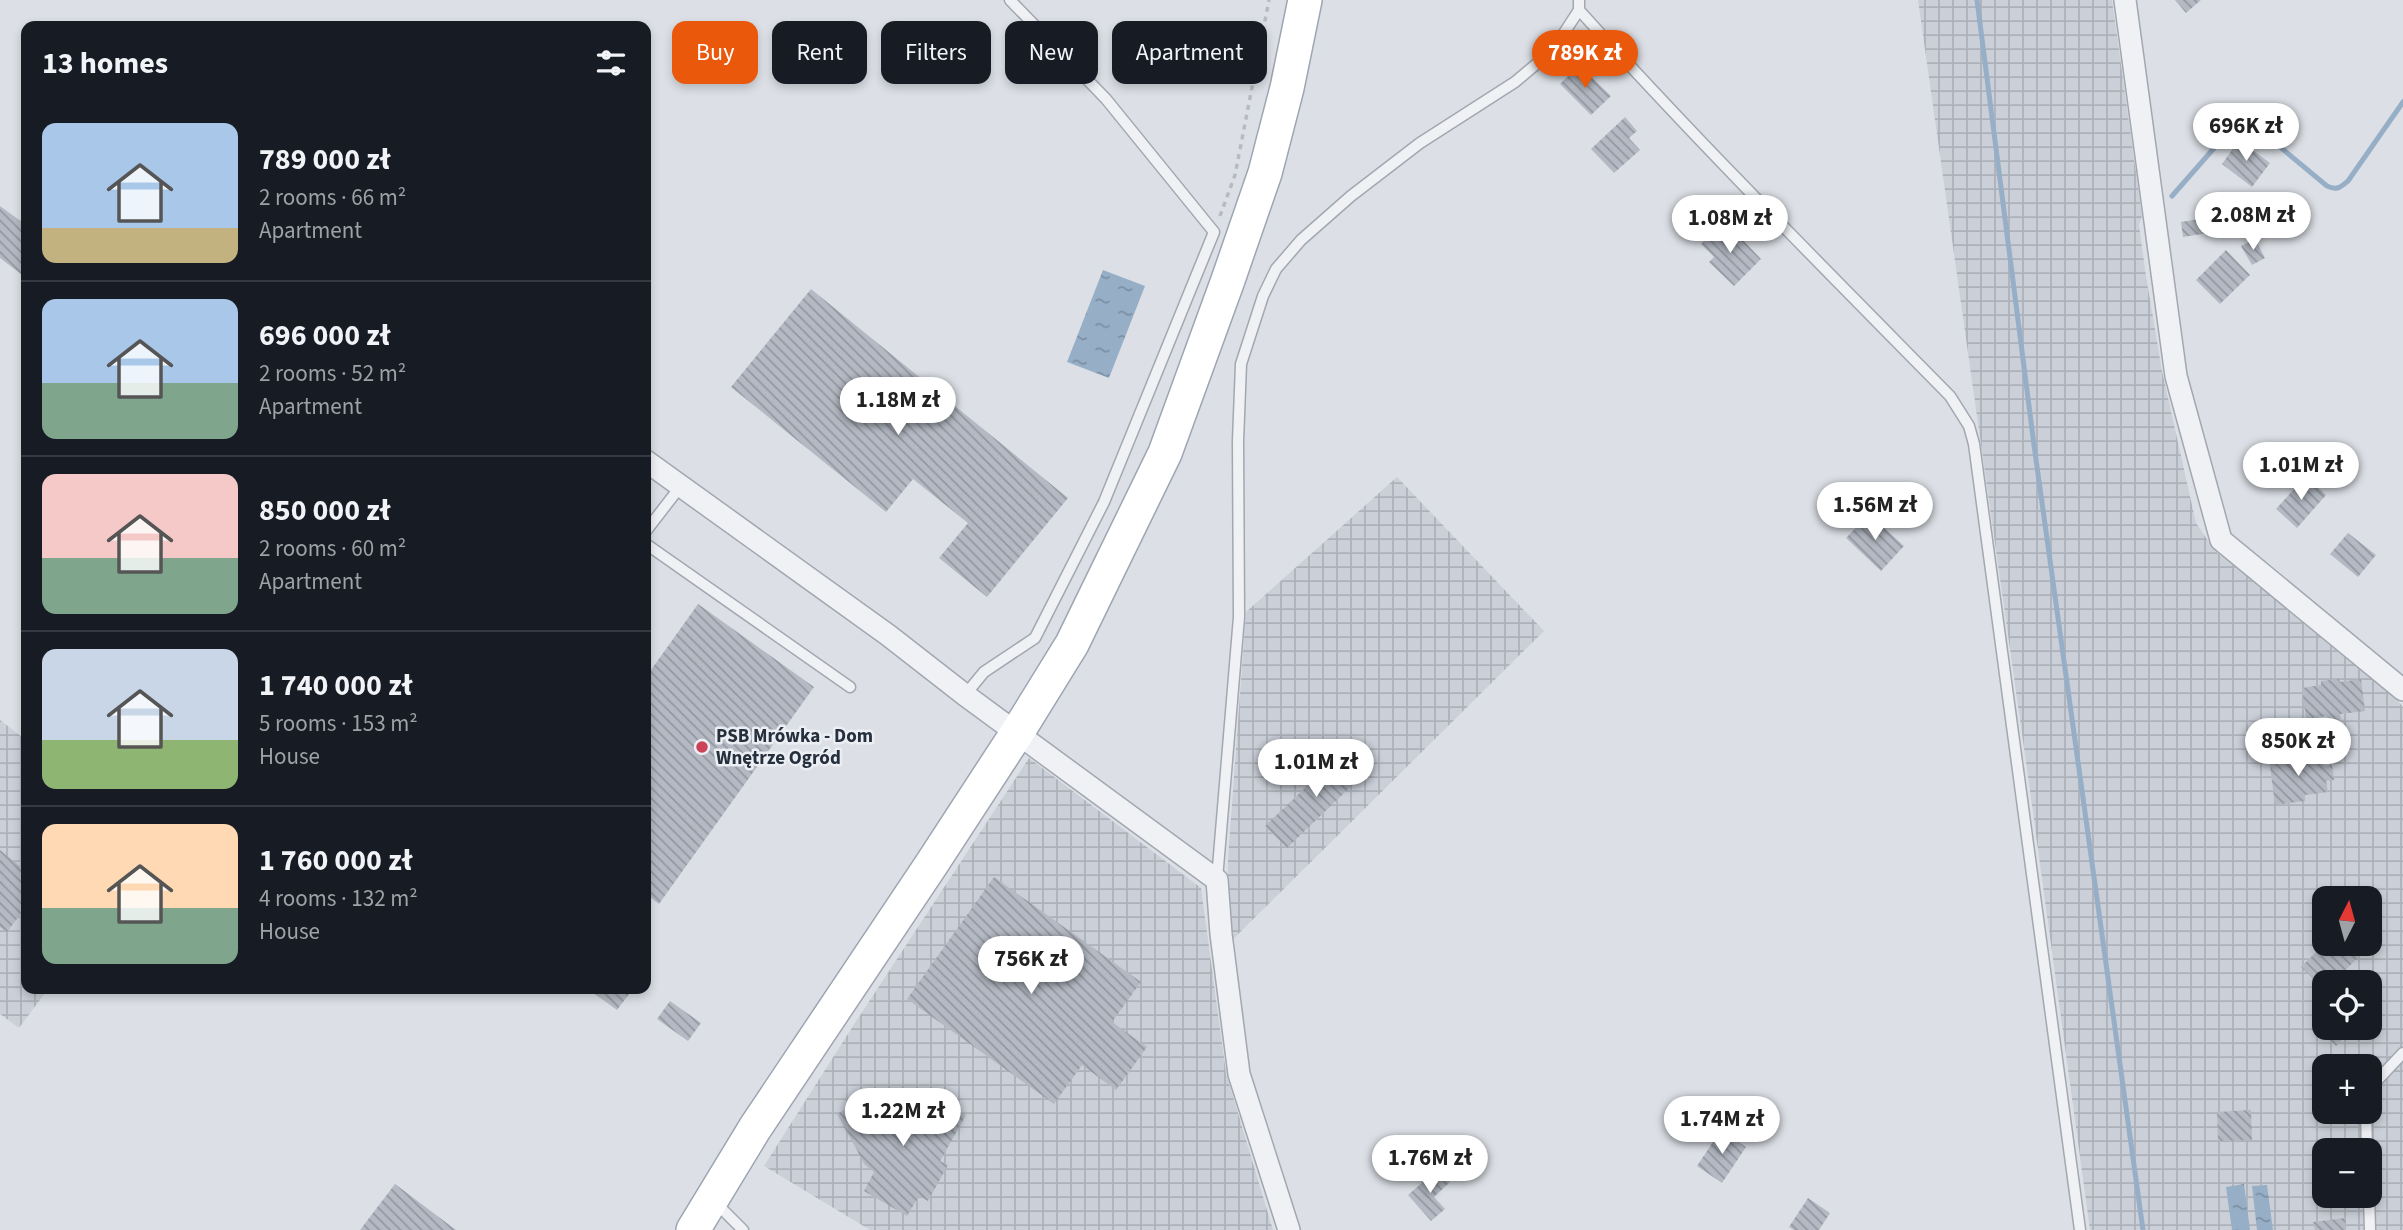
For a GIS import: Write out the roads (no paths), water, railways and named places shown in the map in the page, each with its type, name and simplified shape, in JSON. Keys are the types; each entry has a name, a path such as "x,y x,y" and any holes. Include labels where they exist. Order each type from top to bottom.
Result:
{"main road":[{"path":"693,1230 755,1128 1017,733 1072,644 1165,453 1228,280 1265,173 1287,88 1305,0"}],"street":[{"path":"2125,0 2176,376 2221,540 2403,690"},
{"path":"651,465 888,635 965,695 1217,880 1222,945 1239,1074 1289,1230"}],"lane":[{"path":"965,695 984,672 1035,638 1104,502 1214,232 1106,99 1010,0"},
{"path":"1217,880 1239,617 1238,441 1241,364 1263,296 1276,269 1301,240 1351,196 1420,143 1515,82 1552,50 1579,5 1705,146 1951,396 1969,426 1977,467 2080,1230"},
{"path":"651,525 680,487"},
{"path":"651,548 850,687"},
{"path":"2382,1075 2403,1053"},
{"path":"712,1198 743,1230"},
{"path":"2369,1208 2370,1230"}],"water":[{"path":"1103,270 1145,286 1109,378 1067,362"},
{"path":"2244,1184 2250,1230 2232,1230 2226,1187"},
{"path":"2267,1185 2273,1230 2257,1230 2252,1186"}],"waterway":[{"path":"1977,0 2034,445 2143,1230"},
{"path":"2172,196 2237,122 2256,127 2327,186 2339,188 2348,181 2403,102"}],"place":[{"name":"PSB Mrówka - Dom Wnętrze Ogród","path":"702,747"}]}
